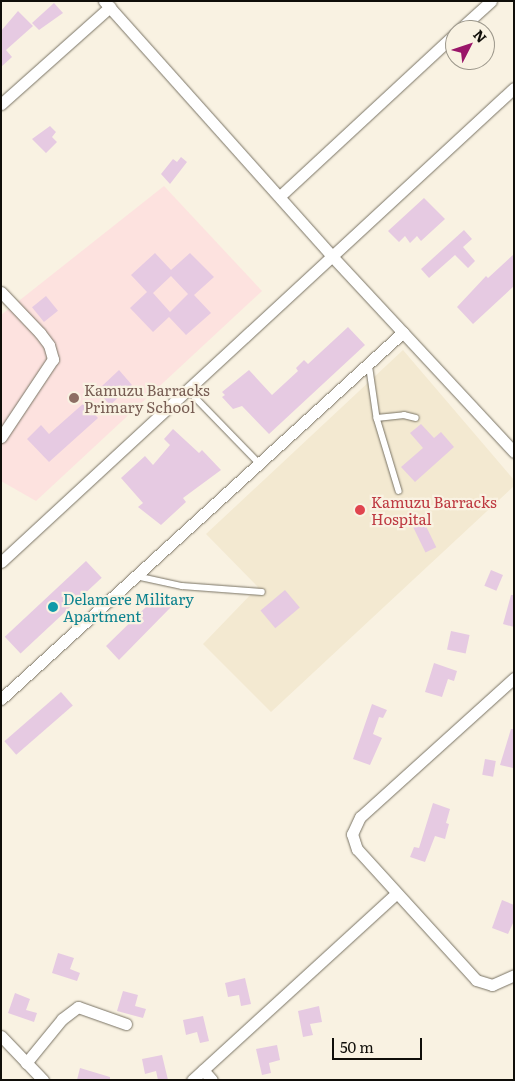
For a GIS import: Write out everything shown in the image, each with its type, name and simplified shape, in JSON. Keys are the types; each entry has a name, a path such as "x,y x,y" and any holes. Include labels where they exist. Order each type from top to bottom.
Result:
{"street":[{"path":"470,20 491,1"},
{"path":"1,104 107,4 330,254 514,452"},
{"path":"280,196 445,43"},
{"path":"1,562 330,254 514,88"},
{"path":"1,292 40,333 49,345 53,359 1,437"},
{"path":"1,699 403,332"},
{"path":"514,678 356,822 352,834 357,849 396,894 481,984 501,982 514,975"},
{"path":"192,1080 396,894"},
{"path":"26,1063 62,1018 78,1007 126,1024"},
{"path":"1,1036 43,1080"},
{"path":"203,1070 212,1080"}],"lane":[{"path":"369,363 377,418 399,491"},
{"path":"187,389 259,463"},
{"path":"377,418 404,416 416,418"},
{"path":"135,576 182,586 262,592"}],"shaded area":[{"name":"Kamuzu Barracks Primary School","path":"164,186 262,291 36,501 1,481 1,315"},
{"name":"Kamuzu Barracks Hospital","path":"403,350 514,480 514,486 271,712 203,644 258,587 206,534"}],"building":[{"path":"54,3 63,13 39,30 32,23"},
{"path":"18,11 33,26 6,50 12,57 1,67 1,31"},
{"path":"50,126 56,132 52,137 57,142 46,153 32,139"},
{"path":"181,157 187,162 170,184 161,174 173,159 177,162"},
{"path":"424,198 445,219 421,241 417,236 410,243 405,236 399,242 388,231"},
{"path":"464,230 472,239 463,247 475,261 468,268 455,255 429,278 421,269"},
{"path":"155,253 171,270 190,253 214,277 194,295 211,313 186,335 169,317 153,332 130,308 147,292 131,275","holes":["171,276 188,294 170,312 153,293"]},
{"path":"514,254 514,286 473,324 457,307 486,276 488,278"},
{"path":"46,296 58,311 44,322 32,307"},
{"path":"348,327 365,345 269,434 242,406 233,409 222,397 225,395 222,392 249,370 272,395 298,371 296,368 304,360 308,364"},
{"path":"119,370 132,385 110,405 94,387 101,387"},
{"path":"84,403 98,418 49,462 27,439 41,425 49,434"},
{"path":"421,424 434,438 441,432 454,447 415,482 401,467 423,448 410,433"},
{"path":"173,429 199,453 202,450 221,470 183,498 186,502 161,525 138,507 143,503 121,478 145,456 153,465 170,445 164,439"},
{"path":"424,522 436,547 425,552 413,527"},
{"name":"Delamere Military Apartment","path":"86,561 102,578 21,654 5,637"},
{"path":"491,570 503,575 496,591 484,586"},
{"path":"285,590 300,608 275,628 260,611"},
{"path":"155,591 171,607 119,660 106,646 148,605 145,601"},
{"path":"511,595 514,595 514,627 503,624"},
{"path":"451,631 470,635 466,654 447,650"},
{"path":"434,663 457,671 454,681 448,679 442,697 425,692"},
{"path":"61,692 73,706 16,755 4,741"},
{"path":"372,704 387,710 383,718 379,717 373,734 382,738 370,765 353,759"},
{"path":"511,729 514,729 513,768 500,765"},
{"path":"485,759 496,761 493,777 482,775"},
{"path":"433,803 450,809 446,823 449,824 445,839 435,836 425,862 410,857 414,847 419,848"},
{"path":"502,900 514,905 514,921 508,934 492,928"},
{"path":"58,953 74,958 70,969 80,973 77,981 52,973"},
{"path":"245,978 251,1004 241,1006 239,995 228,997 225,983"},
{"path":"123,991 138,995 135,1006 146,1009 143,1018 117,1011"},
{"path":"15,993 30,999 26,1010 37,1013 34,1022 8,1013"},
{"path":"319,1006 322,1022 310,1024 313,1035 303,1037 298,1011"},
{"path":"203,1016 209,1041 200,1043 197,1032 186,1035 183,1020"},
{"path":"277,1045 280,1060 269,1063 271,1073 262,1075 256,1049"},
{"path":"162,1055 168,1080 158,1080 156,1071 145,1074 142,1059"},
{"path":"80,1068 110,1077 110,1080 77,1080"}],"place":[{"name":"Kamuzu Barracks Primary School","path":"74,398"},
{"name":"Kamuzu Barracks Hospital","path":"360,510"},
{"name":"Delamere Military Apartment","path":"53,607"}]}
